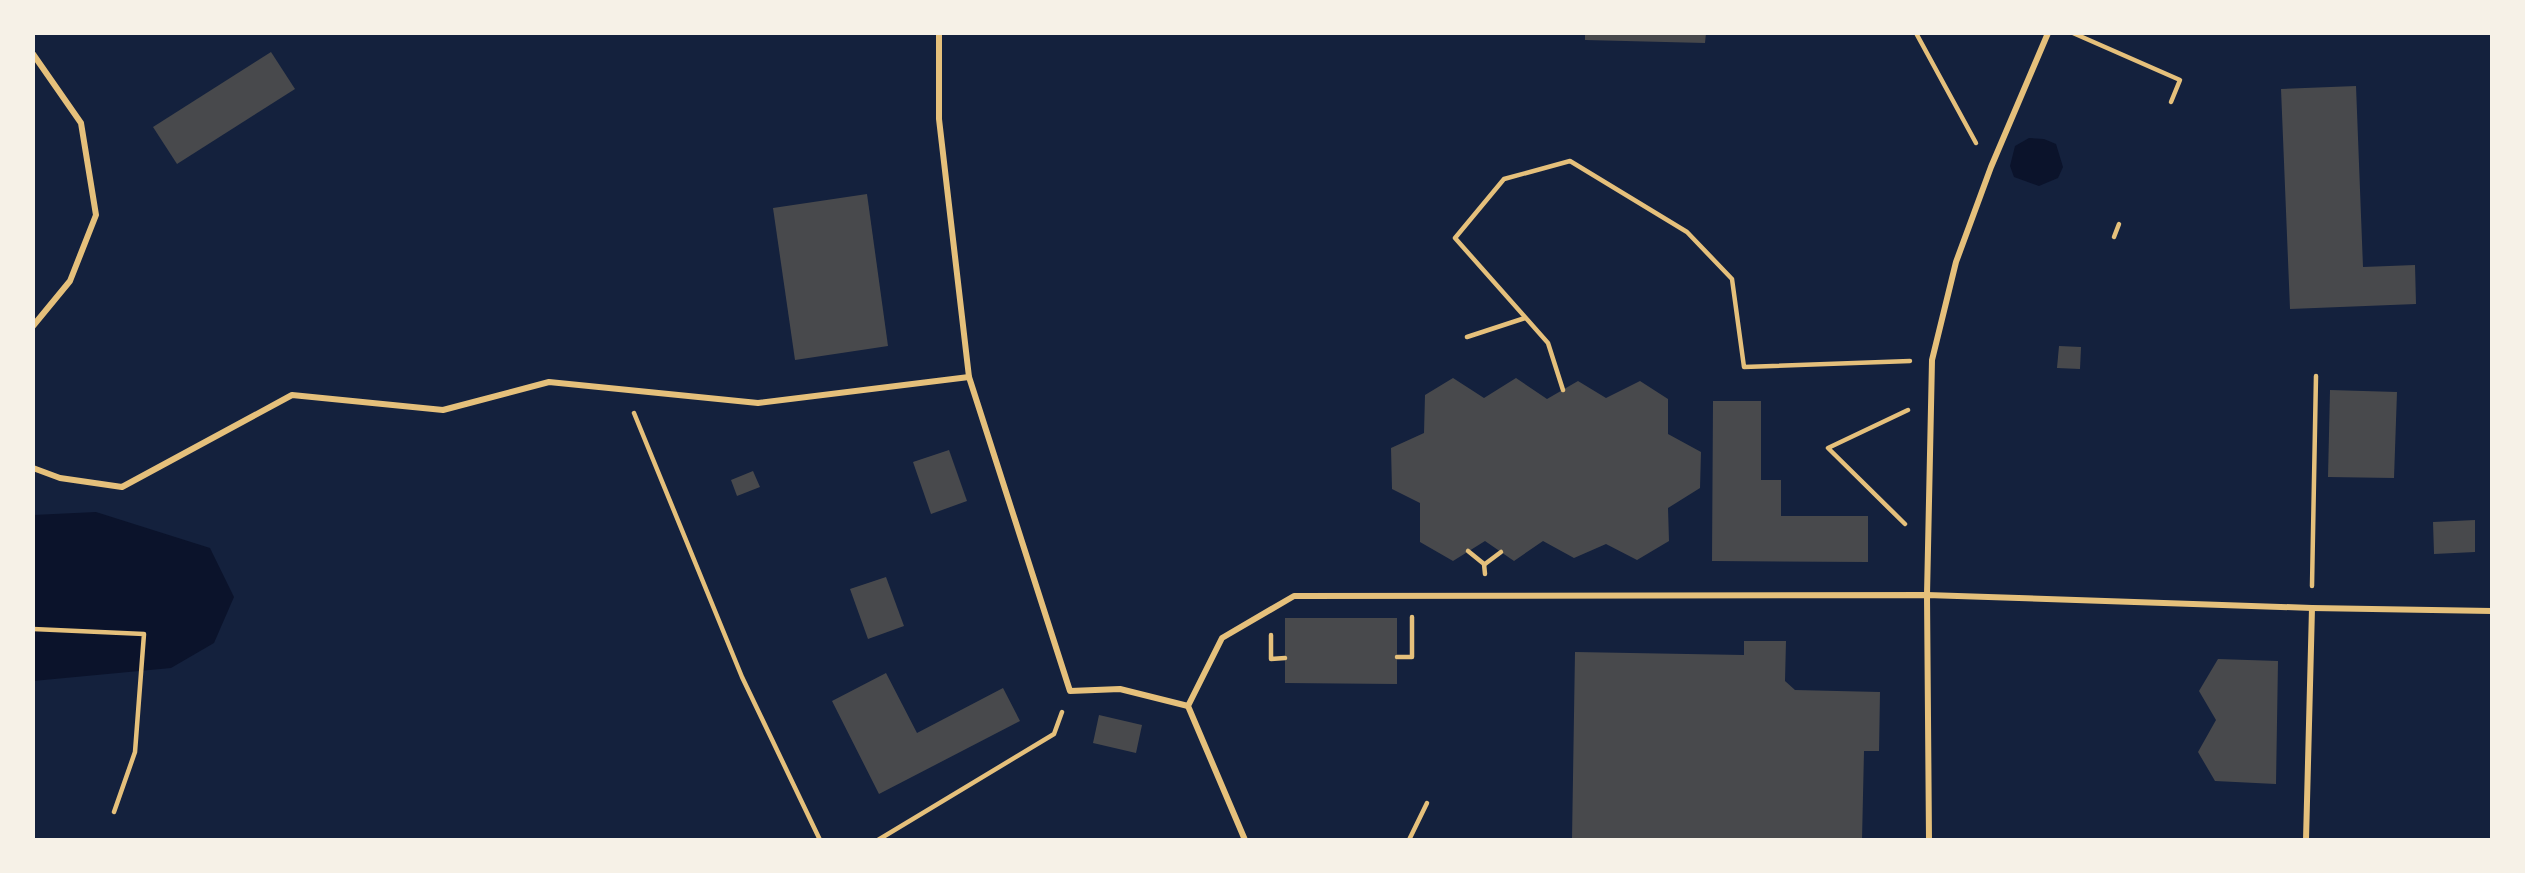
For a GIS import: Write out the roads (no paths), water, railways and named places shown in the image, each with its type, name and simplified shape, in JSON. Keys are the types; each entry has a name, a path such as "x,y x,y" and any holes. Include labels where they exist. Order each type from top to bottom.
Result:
{"street":[{"path":"939,33 939,119 969,377 1070,691 1120,689 1188,706"},
{"path":"1929,840 1927,595 1932,360 1956,262 2048,33"},
{"path":"33,54 81,123 96,215 70,281 33,326"},
{"path":"33,468 60,478 122,487 292,395 443,410 550,382 758,403 969,377"},
{"path":"1245,840 1188,706 1222,638 1294,596 1927,595 2492,611"},
{"path":"2306,840 2312,608"}],"water":[{"path":"2029,138 2044,139 2056,144 2063,167 2058,178 2039,186 2014,177 2010,166 2015,146"},
{"path":"96,512 210,548 234,597 214,643 171,668 33,681 33,515"}]}
